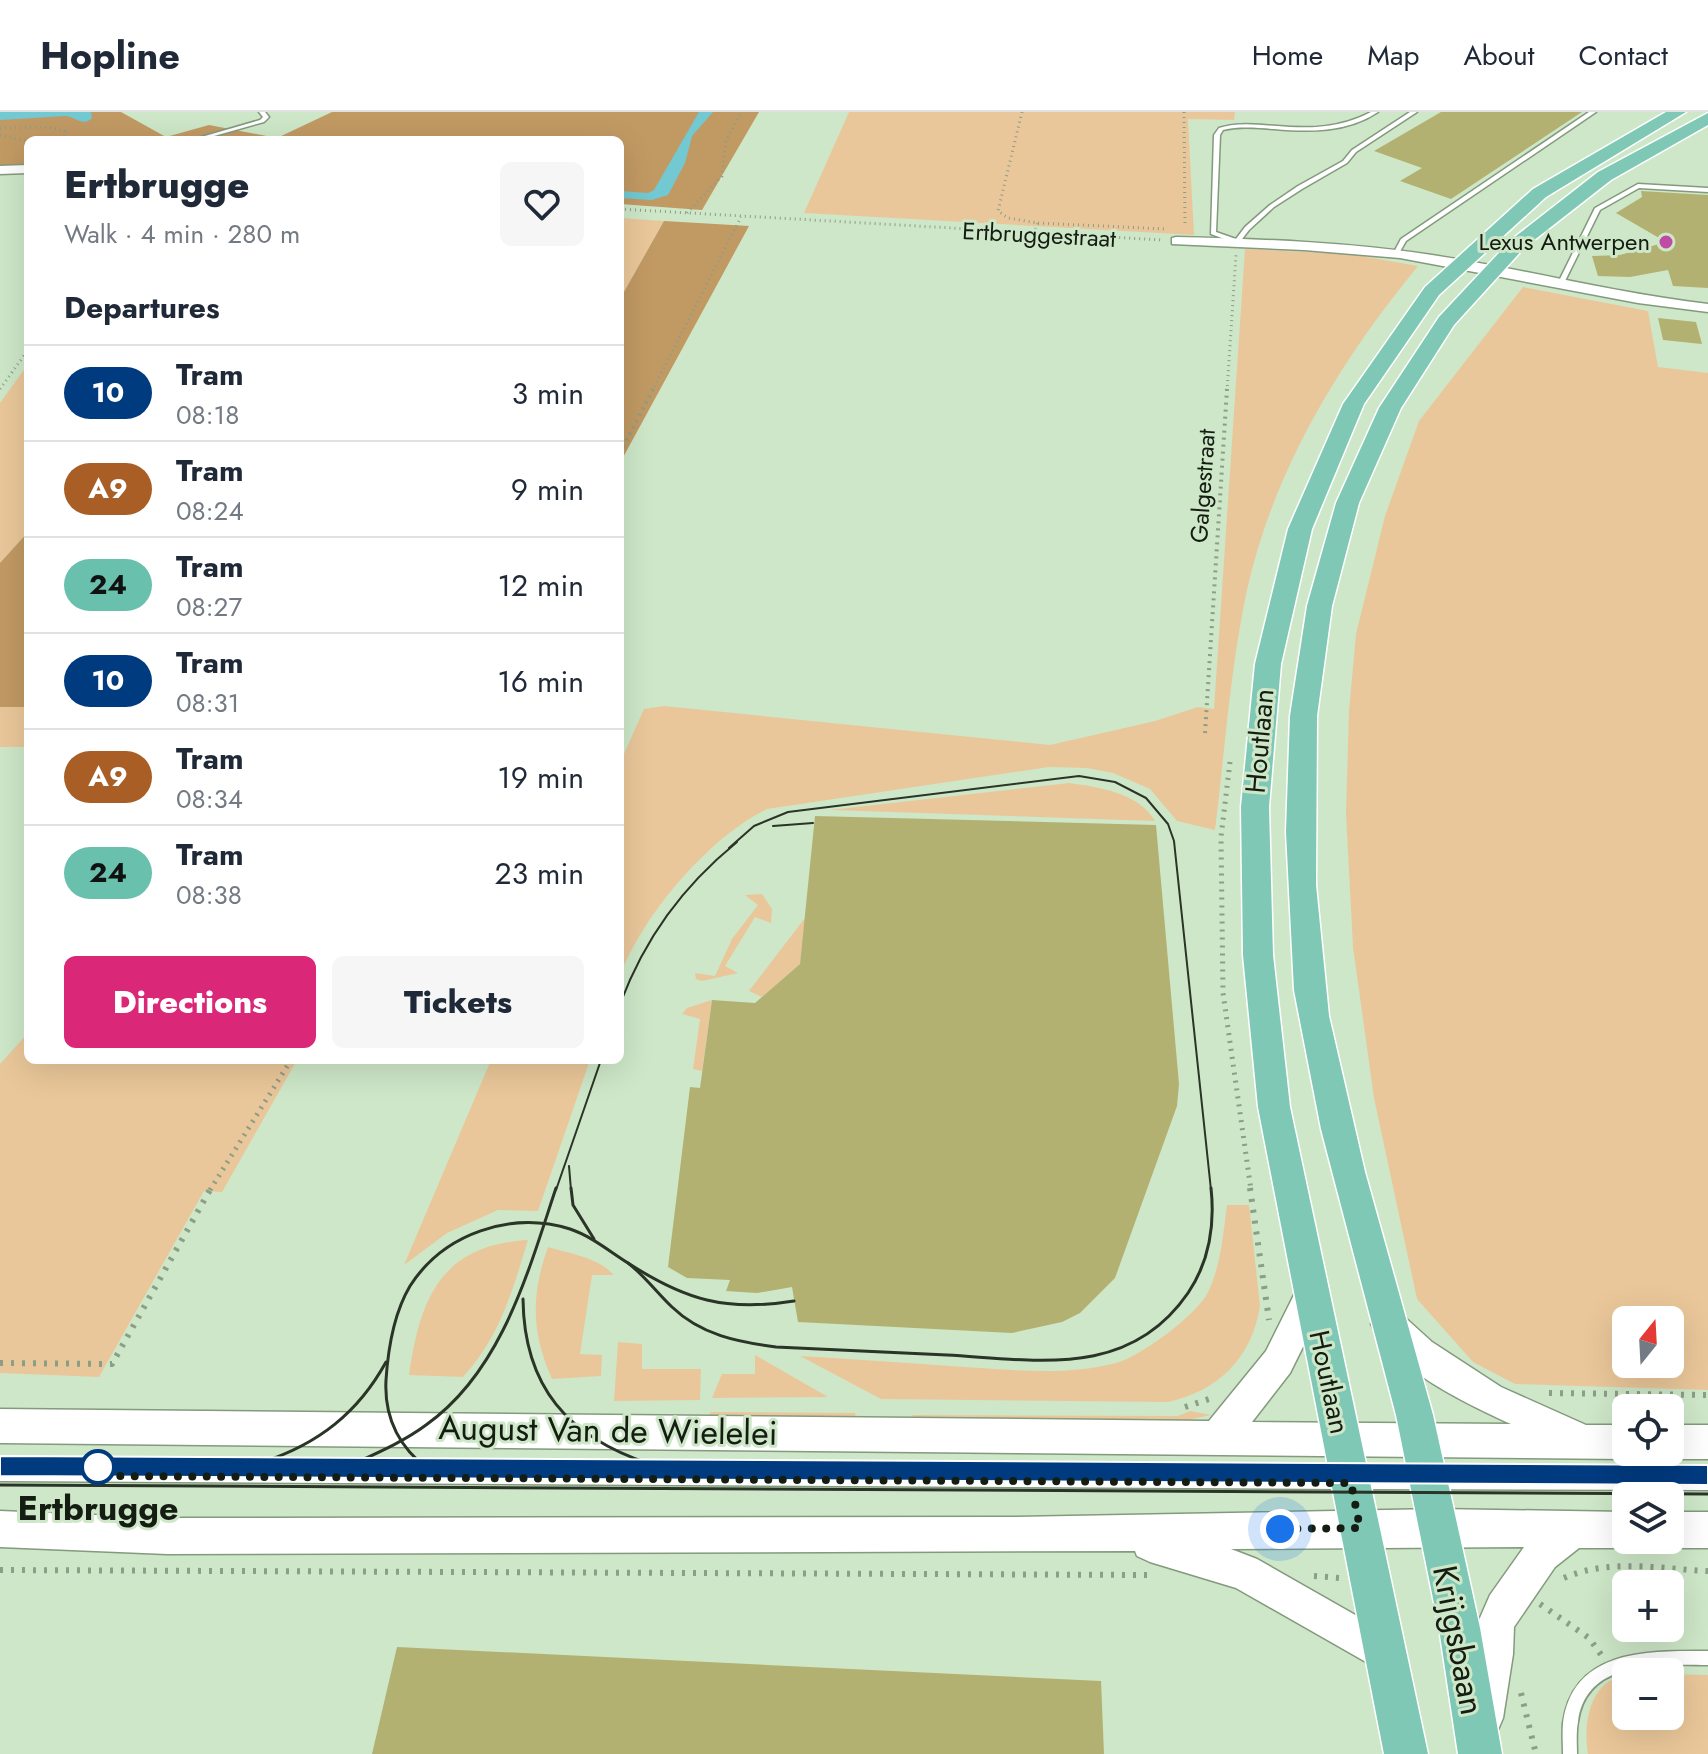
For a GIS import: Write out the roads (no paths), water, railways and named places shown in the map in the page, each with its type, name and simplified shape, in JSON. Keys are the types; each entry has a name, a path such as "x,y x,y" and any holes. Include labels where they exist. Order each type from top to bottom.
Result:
{"main road":[{"name":"Houtlaan","path":"1360,1528 1275,1111 1254,893 1254,783 1265,669 1289,559 1331,445 1357,395 1399,331 1457,264 1555,181 1600,153 1678,112"},
{"name":"Houtlaan","path":"1438,1527 1419,1440 1361,1227 1318,1041 1306,959 1299,802 1303,724 1316,616 1345,510 1367,451 1413,366 1456,308 1542,221 1587,187 1671,135 1708,118"},
{"path":"1216,1440 1278,1362 1312,1294"},
{"path":"1388,1324 1420,1353 1461,1382 1490,1399 1585,1442"},
{"name":"August Van de Wielelei","path":"0,1426 1612,1442"},
{"path":"1684,1442 1708,1442"},
{"path":"0,1529 167,1536 1102,1534 1438,1527 1612,1530"},
{"name":"Krijgsbaan","path":"1438,1527 1479,1748"},
{"path":"1360,1528 1406,1754"},
{"path":"1479,1748 1494,1654 1495,1627 1503,1608 1542,1554 1572,1530"},
{"path":"1102,1534 1183,1550 1244,1572 1387,1655"}],"street":[{"path":"0,170 24,169"},
{"path":"1177,233 1237,242 1316,245 1396,254 1650,303 1708,308"}],"lane":[{"path":"208,136 262,121 266,117 262,112"},
{"path":"1245,126 1246,112"},
{"path":"1375,112 1356,124 1314,130 1245,126 1221,129 1217,135 1213,233 1237,242 1249,224 1274,204 1345,162 1354,151 1414,112"},
{"path":"1396,254 1403,240 1593,112"},
{"path":"1560,285 1597,209 1638,186 1708,190"},
{"name":"August Van de Wielelei","path":"0,1475 1708,1484"},
{"path":"1570,1754 1570,1728 1576,1700 1587,1682 1608,1666 1656,1657 1708,1658"}],"water":[{"path":"0,112 91,112 92,118 85,122 66,116 0,120"},
{"path":"699,112 713,112 692,136 685,163 668,195 652,200 624,198 624,191 648,193 654,190"}],"tram line":[{"path":"729,848 754,826 788,812 1079,776 1115,782 1146,798 1168,824 1174,841 1211,1190"},
{"path":"773,826 813,823"},
{"path":"624,994 641,957 667,915 699,877 737,842"},
{"path":"556,1190 600,1064"},
{"path":"569,1166 571,1190"},
{"path":"544,1224 556,1188"},
{"path":"571,1188 573,1205 594,1239"},
{"path":"628,1263 683,1317 708,1331 748,1343 1014,1360 1079,1358 1110,1352 1138,1340 1164,1321 1188,1293 1201,1269 1209,1243 1211,1188"},
{"path":"401,1441 391,1419 386,1380 396,1319 410,1286 441,1252 460,1240 502,1225 544,1224"},
{"path":"401,1441 452,1403 474,1377 509,1318 544,1224"},
{"path":"544,1224 570,1229 585,1236 668,1286 707,1300 747,1305 794,1301"},
{"path":"523,1299 525,1330 532,1358 542,1383 556,1404 574,1423 596,1439 650,1464"},
{"path":"263,1462 301,1446 335,1424 363,1397 386,1362"},
{"path":"351,1465 401,1441"},
{"path":"401,1441 427,1468"},
{"path":"0,1466 427,1468"},
{"name":"10","path":"0,1466 1708,1475"},
{"path":"427,1468 1708,1475"},
{"path":"0,1485 1708,1494"}],"place":[{"name":"Lexus Antwerpen","path":"1666,242"},
{"name":"Ertbrugge","path":"98,1467"}]}
